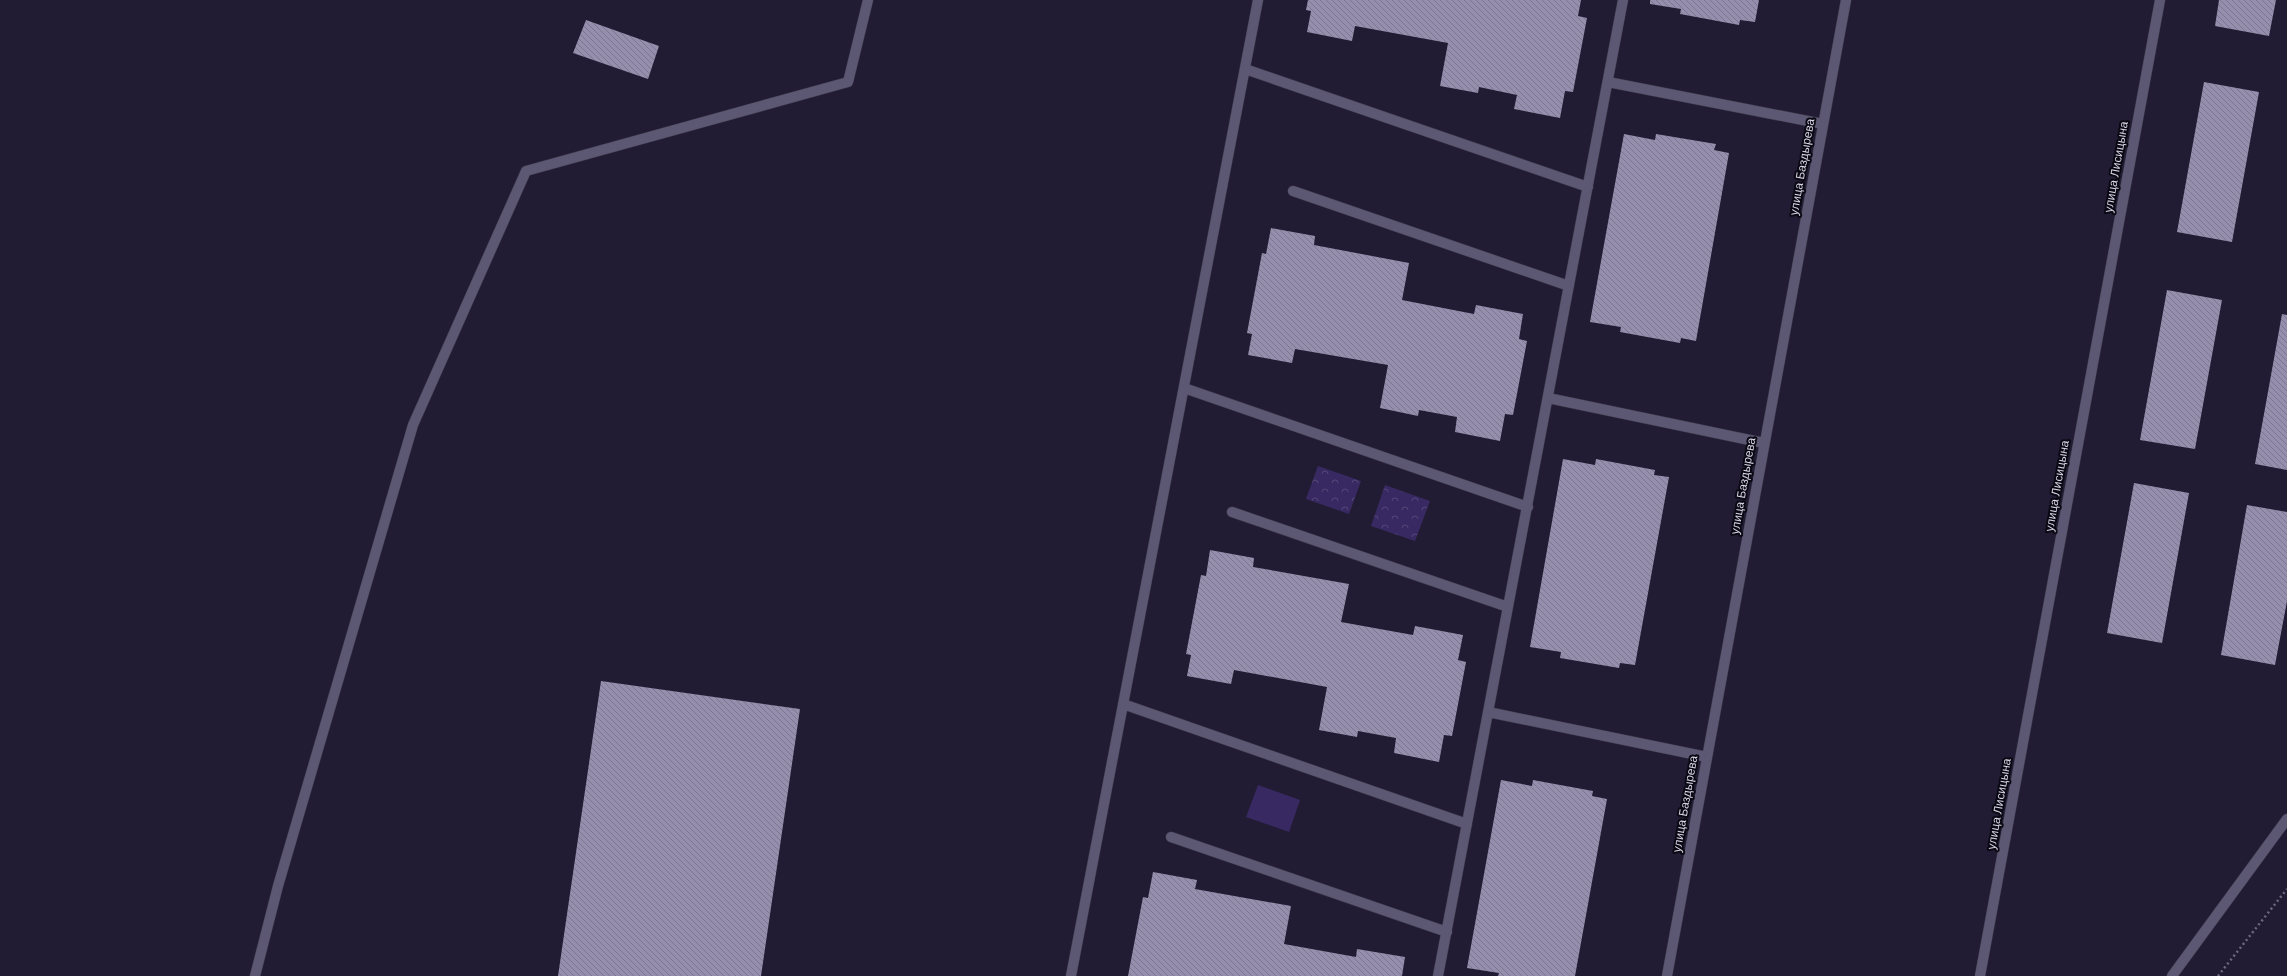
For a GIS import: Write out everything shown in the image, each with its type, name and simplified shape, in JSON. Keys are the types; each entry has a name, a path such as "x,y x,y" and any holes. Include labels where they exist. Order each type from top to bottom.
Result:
{"street":[{"path":"255,976 278,886 412,425 526,171 848,82 868,0"},
{"path":"1071,976 1258,0"},
{"path":"1438,976 1623,0"},
{"name":"улица Баздырева","path":"1667,976 1846,0"},
{"name":"улица Лисицына","path":"1980,976 2160,0"},
{"path":"1245,69 1588,188"},
{"path":"1608,82 1823,124"},
{"path":"1293,191 1569,286"},
{"path":"1184,388 1528,507"},
{"path":"1548,398 1764,443"},
{"path":"1232,512 1508,607"},
{"path":"1123,704 1467,824"},
{"path":"1488,712 1707,756"},
{"path":"2172,976 2287,819"},
{"path":"1171,837 1447,932"}],"path":[{"path":"2218,976 2287,889"}],"green space":[{"path":"1318,466 1361,481 1349,514 1306,499"},
{"path":"1385,485 1430,501 1415,541 1371,526"},
{"path":"1258,785 1300,800 1289,832 1246,817"}],"building":[{"path":"1308,0 1581,0 1578,16 1587,18 1573,92 1565,91 1560,118 1514,109 1517,95 1479,87 1478,93 1440,86 1448,43 1355,26 1352,41 1307,32 1311,11 1306,10"},
{"path":"1650,0 1759,0 1755,22 1740,20 1739,25 1680,14 1681,9 1650,4"},
{"path":"2219,0 2276,0 2269,36 2215,26"},
{"path":"586,20 659,46 648,79 573,53"},
{"path":"2204,82 2259,92 2232,242 2177,232"},
{"path":"1624,134 1655,140 1656,134 1716,144 1714,150 1729,153 1696,341 1681,338 1680,343 1620,332 1621,327 1590,322"},
{"path":"1271,228 1315,236 1314,245 1409,263 1402,300 1474,314 1476,305 1523,314 1519,339 1527,341 1513,415 1505,414 1500,441 1455,432 1457,417 1419,410 1418,416 1380,408 1388,365 1295,349 1292,363 1248,355 1252,334 1247,333 1262,253 1266,254"},
{"path":"2167,290 2222,300 2195,449 2140,440"},
{"path":"2282,314 2287,315 2287,470 2255,464"},
{"path":"1563,459 1595,465 1596,459 1655,470 1654,475 1669,477 1635,665 1620,663 1619,668 1560,658 1561,652 1530,647"},
{"path":"2134,483 2189,493 2162,643 2107,633"},
{"path":"2247,505 2287,512 2287,601 2275,665 2221,655"},
{"path":"1210,550 1254,558 1253,567 1349,584 1341,622 1413,635 1415,626 1463,635 1458,660 1466,662 1452,736 1444,735 1439,762 1394,753 1396,738 1358,731 1357,737 1319,730 1327,687 1234,670 1231,684 1187,676 1191,655 1186,654 1201,575 1206,576"},
{"path":"601,681 800,709 761,976 558,976"},
{"path":"1501,780 1532,786 1533,780 1593,791 1592,796 1607,799 1575,976 1498,976 1499,973 1467,968"},
{"path":"1153,872 1197,880 1195,889 1291,906 1284,944 1356,957 1357,949 1405,957 1402,976 1128,976 1143,897 1148,898"}]}
